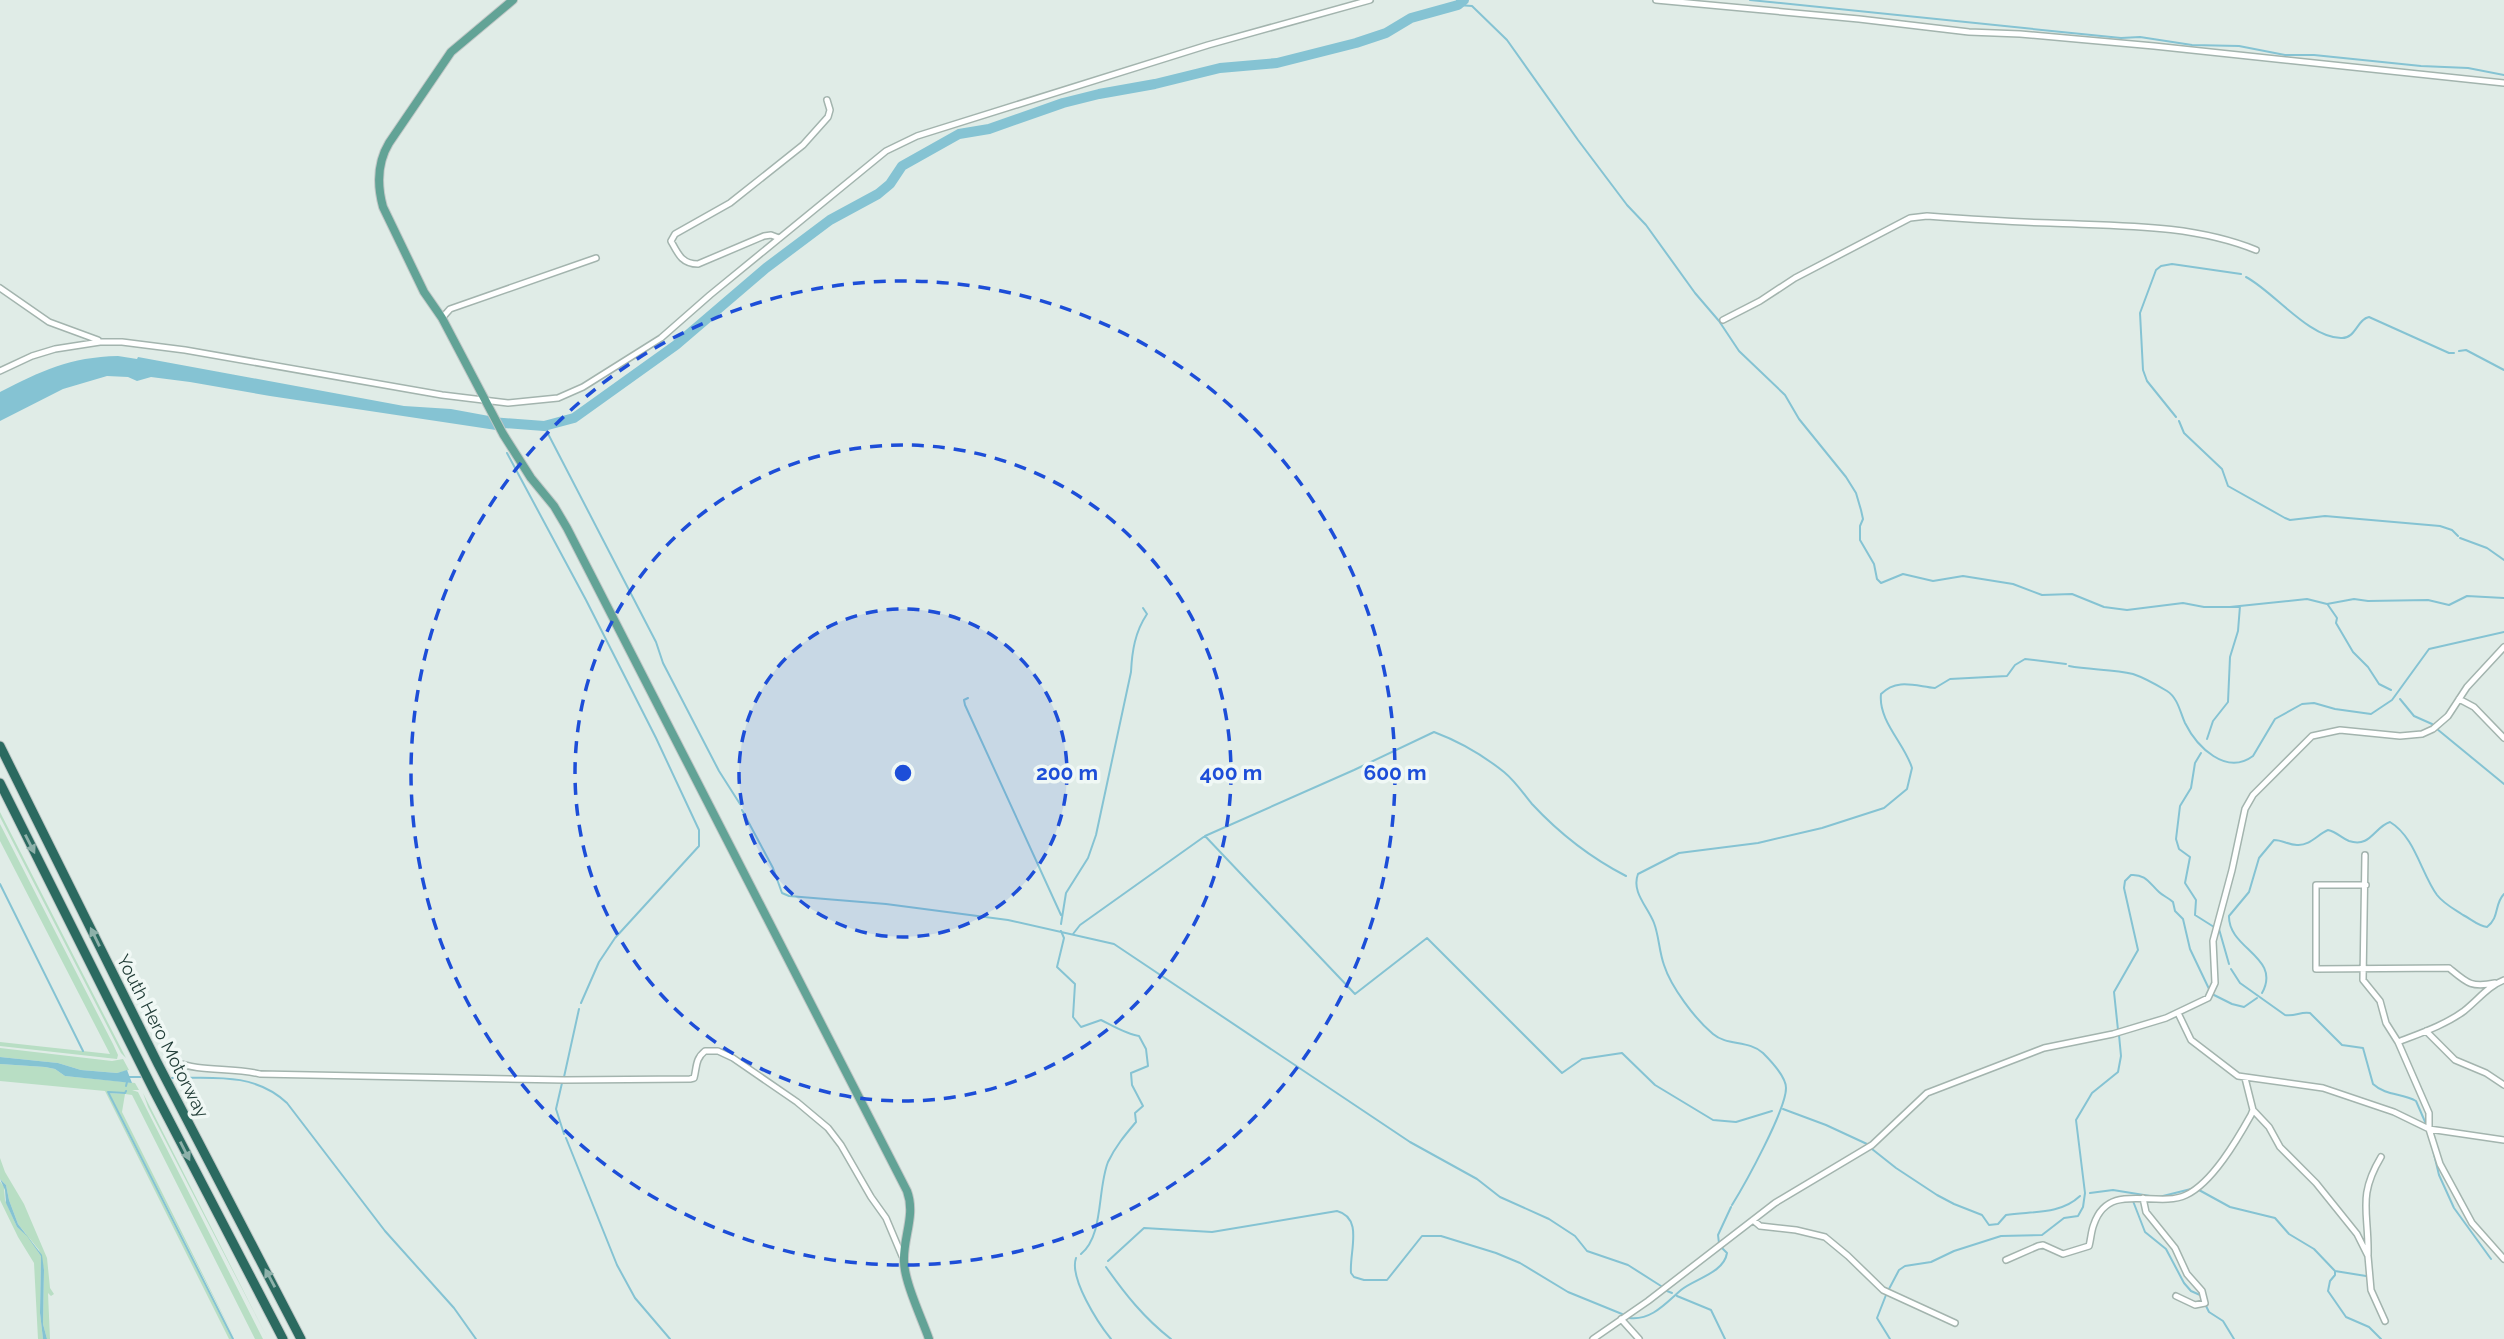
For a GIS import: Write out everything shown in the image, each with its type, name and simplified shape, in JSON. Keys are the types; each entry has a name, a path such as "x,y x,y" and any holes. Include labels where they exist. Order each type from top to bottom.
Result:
{"highway":[{"name":"Youth Hero Motorway","path":"0,746 158,1064 301,1339"},
{"name":"Youth Hero Motorway","path":"0,783 153,1091 283,1339"}],"main road":[{"path":"513,0 451,52 389,143 380,164 379,193 386,215 424,292 442,318 503,434 567,528 907,1191 911,1211 904,1261 929,1339"}],"street":[{"path":"0,371 55,349 100,342 122,342 185,350 407,390 508,403 558,398 583,387 661,338 886,151 917,136 1170,57 1370,0"},
{"path":"1656,0 2504,83"},
{"path":"779,238 764,236 698,264 682,260 671,241 675,234 730,203 803,145 828,117 830,110 827,100"},
{"path":"1723,320 1910,218 1927,216 2180,231 2218,236 2256,250"},
{"path":"442,318 450,309 596,258"},
{"path":"0,288 49,322 100,342"},
{"path":"1593,1339 1775,1203 1872,1145 1927,1093 2044,1048 2126,1031 2202,1003 2213,992 2216,984 2213,941 2232,870 2241,822 2253,795 2312,736 2340,730 2400,736 2423,734 2433,729 2448,716 2467,687 2504,647"},
{"path":"2459,699 2474,707 2504,738"},
{"path":"2365,855 2363,980 2381,1001 2386,1023 2398,1042 2429,1113 2430,1129 2440,1164 2456,1196 2472,1223 2504,1259"},
{"path":"2366,885 2316,885 2316,969 2449,968 2466,982 2476,986 2501,981"},
{"path":"2398,1042 2426,1031 2465,1010 2501,981"},
{"path":"2178,1013 2191,1040 2232,1072 2245,1077 2323,1088 2394,1112 2430,1129 2504,1140"},
{"path":"2426,1031 2455,1060 2486,1073 2504,1085"},
{"path":"176,1062 190,1067 231,1068 260,1074 565,1080 690,1079 695,1075 699,1056 708,1050 718,1051 733,1058 797,1102 828,1128 841,1145 870,1197 887,1218 904,1261"},
{"path":"2245,1077 2253,1110 2269,1127 2280,1147 2316,1183 2352,1227 2368,1256"},
{"path":"2006,1260 2043,1245 2063,1254 2089,1246 2097,1217 2109,1205 2124,1198 2171,1199 2190,1193 2222,1161 2253,1110"},
{"path":"2381,1157 2369,1180 2365,1198 2371,1290 2385,1321"},
{"path":"2143,1198 2146,1212 2175,1248 2188,1274 2202,1291 2205,1303 2195,1305 2176,1296"},
{"path":"1753,1220 1760,1226 1825,1237 1849,1256 1883,1290 1955,1323"},
{"path":"1621,1319 1639,1339"}],"green space":[{"path":"0,812 126,1058 121,1053 0,817"},
{"path":"0,824 113,1044 117,1059 0,1046 0,1042 110,1054 0,841"},
{"path":"0,1048 112,1061 123,1059 129,1070 117,1073 81,1070 58,1063 0,1057"},
{"path":"0,1064 45,1067 55,1069 65,1076 135,1083 139,1090 132,1090 138,1092 263,1339 255,1339 132,1095 125,1094 126,1090 124,1093 107,1092 232,1339 229,1339 105,1091 0,1081"},
{"path":"109,1093 125,1094 122,1112 235,1339"},
{"path":"143,1093 268,1339 148,1107"},
{"path":"0,1158 24,1204 47,1258 50,1288 54,1294 51,1296 48,1293 50,1339 47,1339 43,1324 44,1270 39,1250 18,1224 6,1185 0,1179"},
{"path":"0,1181 17,1227 27,1235 41,1256 40,1313 43,1339 38,1339 34,1263 0,1200"}],"water":[{"path":"138,357 404,406 451,409 489,416 496,430 190,382 151,377 137,381 128,377 107,376 63,389 0,421 0,392 56,366 85,359"},
{"path":"0,1057 58,1063 81,1070 117,1073 127,1070 132,1083 65,1076 55,1069 45,1067 0,1064"},
{"path":"0,1179 6,1185 18,1224 42,1255 43,1324 47,1339 43,1339 40,1313 41,1256 17,1227 6,1203 5,1190"}],"waterway":[{"path":"491,422 544,426 574,418 676,345 766,268 830,220 878,194 890,184 902,166 959,134 989,129 1063,103 1099,94 1220,68 1277,63 1356,43 1386,33 1411,18 1458,5 1464,0"},
{"path":"1750,0 2121,38 2140,37 2192,45 2239,46 2285,55 2468,68 2504,75"},
{"path":"1458,5 1472,6 1507,40 1578,140 1627,205 1646,225 1739,351 1785,395 1799,419 1846,477 1856,493 1863,519 1860,540 1881,583 1903,574 1933,581 1963,576 2013,584 2042,595 2072,594 2104,607 2127,610 2183,603 2204,607 2230,607 2307,599 2327,604 2354,599 2428,600 2449,605 2467,596 2504,598"},
{"path":"2176,417 2147,381 2143,370 2140,313 2156,270 2172,264 2241,274"},
{"path":"2246,277 2304,322 2329,336 2346,337 2369,317 2454,353"},
{"path":"2459,351 2466,350 2504,370"},
{"path":"2179,421 2184,433 2222,469 2228,486 2285,518 2290,520 2325,516 2440,526 2452,530 2458,536"},
{"path":"544,426 656,642 663,663 719,771 740,804"},
{"path":"507,453 586,600 699,830 699,846 615,938 599,962 581,1003"},
{"path":"2460,538 2487,548 2504,560"},
{"path":"2328,605 2353,652 2368,667 2379,684 2391,690"},
{"path":"2207,739 2213,721 2228,702 2230,657 2238,631 2240,606"},
{"path":"1061,924 1066,893 1088,858 1096,835 1135,642 1147,614 1143,608"},
{"path":"2069,666 2133,674 2163,689 2174,697 2185,723 2197,741 2213,756 2233,763 2253,756 2275,719 2302,704 2314,703 2371,714 2392,700 2429,649 2504,632"},
{"path":"1732,1205 1772,1129 1784,1098 1785,1084 1777,1069 1763,1053 1751,1046 1719,1038 1706,1028 1684,1002 1664,965 1654,923 1638,893 1638,874 1679,853 1758,843 1822,828 1884,808 1907,789 1912,768 1881,704 1881,694 1893,686 1907,684 1935,688 1950,679 2007,676 2015,665 2025,659 2066,664"},
{"path":"968,698 964,700 965,705 1061,915"},
{"path":"2400,699 2414,716 2432,724"},
{"path":"2437,729 2504,784"},
{"path":"1073,934 1080,925 1205,836 1434,732 1461,744 1496,766 1512,779 1532,804 1564,835 1626,876"},
{"path":"2201,753 2195,763 2191,788 2180,806 2176,839 2179,849 2190,857 2185,883 2196,900 2195,915 2214,927"},
{"path":"742,810 773,868 782,893 789,896 886,904 1008,920 1114,944 1410,1142 1477,1179 1500,1197 1549,1219 1575,1236 1587,1251 1628,1265 1661,1286"},
{"path":"2262,993 2266,981 2265,970 2237,937 2229,916 2249,892 2259,858 2274,840 2302,845 2328,830 2349,841 2362,842 2390,822 2412,846 2437,895 2463,915 2487,927 2494,919 2504,894"},
{"path":"1205,836 1355,994 1427,938 1562,1073 1582,1059 1622,1053 1655,1085 1713,1120 1736,1122 1772,1111"},
{"path":"2118,1030 2114,992 2138,950 2124,888 2125,881 2131,875 2144,878 2173,902 2175,911 2183,919 2190,949 2210,991"},
{"path":"0,884 83,1051"},
{"path":"2219,929 2229,964"},
{"path":"1061,931 1064,938 1057,967 1075,984 1073,1017 1081,1027 1101,1020 1139,1036 1146,1049 1148,1066 1131,1073 1132,1085 1143,1106 1135,1113 1136,1122 1108,1162 1097,1224 1088,1246 1081,1254"},
{"path":"2231,969 2240,983 2285,1015 2310,1013 2342,1045 2363,1048 2373,1084 2383,1091 2416,1101 2426,1124"},
{"path":"2214,995 2244,1007 2257,998"},
{"path":"564,1077 579,1009"},
{"path":"1889,1289 1899,1270 1905,1266 1931,1262 1954,1251 2001,1236 2042,1235 2064,1218 2078,1216 2083,1207 2085,1193 2076,1120 2092,1093 2118,1072 2121,1056 2119,1035"},
{"path":"129,1077 144,1077"},
{"path":"170,1078 247,1081 274,1093 287,1103 385,1231 454,1308 476,1339"},
{"path":"126,1086 127,1082"},
{"path":"562,1083 556,1109 564,1134"},
{"path":"126,1091 108,1092 233,1339"},
{"path":"1783,1109 1867,1144"},
{"path":"566,1138 617,1265 635,1298 670,1339"},
{"path":"1872,1149 1937,1195 1982,1215 1989,1225 1998,1224 2006,1215 2064,1206 2080,1196"},
{"path":"2433,1150 2439,1175 2454,1208 2491,1259"},
{"path":"2159,1197 2191,1189"},
{"path":"2090,1193 2113,1190 2150,1196"},
{"path":"2199,1190 2230,1207 2275,1218 2289,1234 2314,1249 2335,1271 2366,1276"},
{"path":"2133,1201 2145,1232 2166,1249 2184,1283 2191,1291 2200,1295"},
{"path":"1719,1243 1718,1235 1731,1207"},
{"path":"1108,1261 1144,1228 1212,1232 1337,1211 1345,1215 1353,1228 1351,1273 1354,1277 1387,1280 1422,1236 1441,1236 1520,1263 1568,1292 1622,1314"},
{"path":"1629,1318 1651,1314 1681,1290 1715,1271 1725,1260 1727,1253 1722,1248"},
{"path":"1076,1258 1075,1267 1081,1288 1092,1312 1111,1339"},
{"path":"1106,1267 1135,1305 1171,1339"},
{"path":"2335,1271 2328,1291 2346,1317 2369,1327 2381,1339"},
{"path":"1667,1291 1672,1293"},
{"path":"1886,1295 1877,1318 1890,1339"},
{"path":"1677,1296 1711,1310 1725,1339"},
{"path":"2206,1306 2209,1312 2223,1321 2234,1339"}]}
